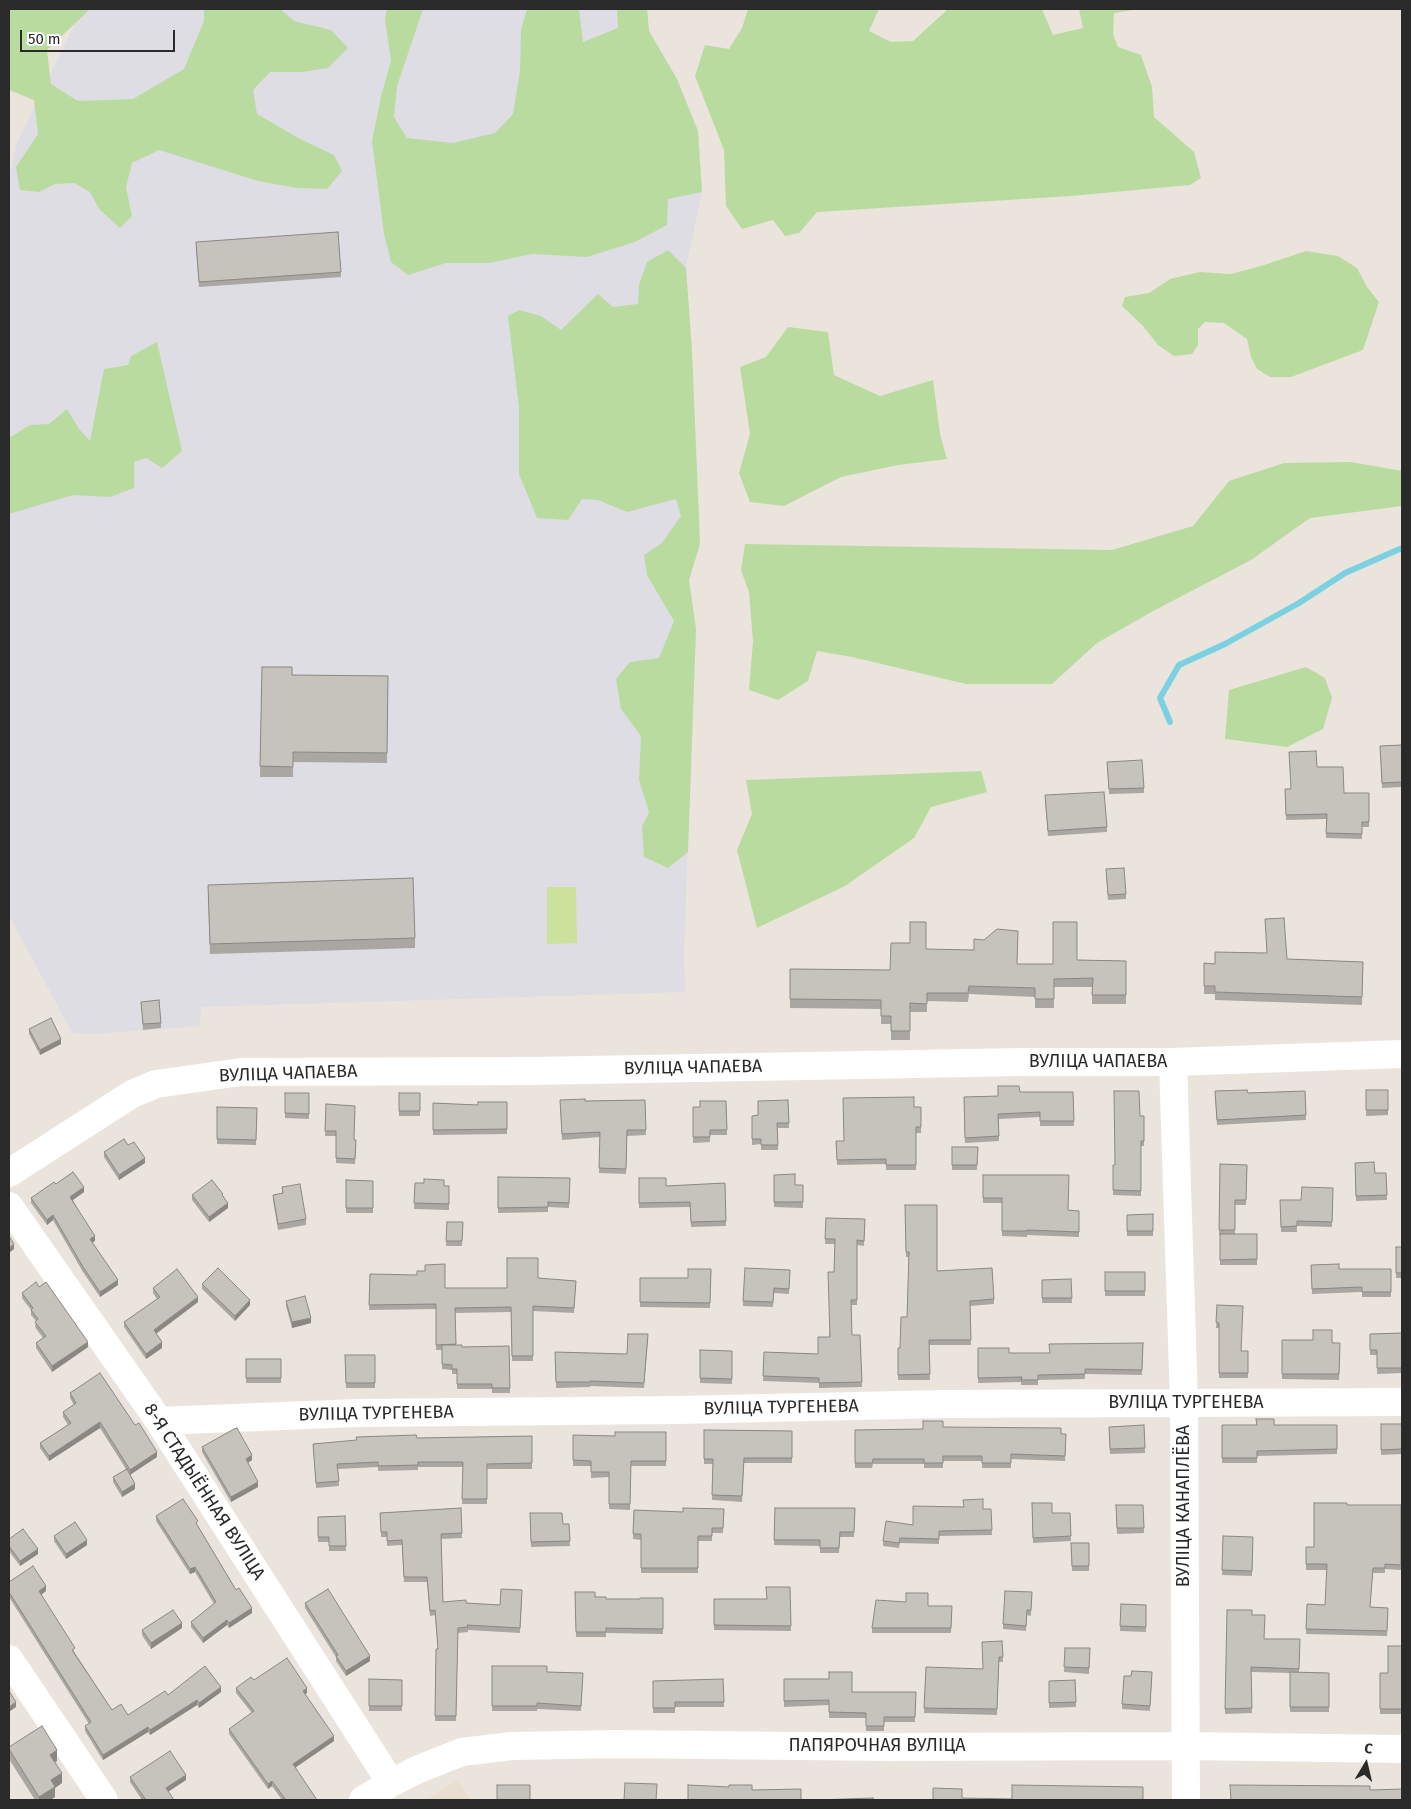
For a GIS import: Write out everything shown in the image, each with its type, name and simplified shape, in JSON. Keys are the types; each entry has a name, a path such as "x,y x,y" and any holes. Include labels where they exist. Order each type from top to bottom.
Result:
{"street":[{"name":"ВУЛІЦА ЧАПАЕВА","path":"9,1173 132,1094 156,1084 241,1072 532,1071 1014,1062 1174,1062 1402,1054"},
{"name":"ВУЛІЦА КАНАПЛЁВА","path":"1174,1062 1184,1403 1186,1800"},
{"name":"8-Я СТАДЫЁННАЯ ВУЛІЦА","path":"9,1206 159,1421 391,1783"},
{"name":"ВУЛІЦА ТУРГЕНЕВА","path":"159,1421 357,1413 687,1410 945,1404 1402,1402"},
{"path":"9,1659 104,1800"},
{"name":"ПАПЯРОЧНАЯ ВУЛІЦА","path":"363,1800 418,1769 462,1752 512,1746 616,1744 892,1747 1185,1746 1402,1749"}],"shaded area":[{"path":"82,9 647,9 649,31 677,79 698,131 702,192 686,268 692,351 700,544 689,580 696,629 684,953 685,992 201,1007 200,1026 94,1034 72,1033 9,915 9,179 17,143"},
{"path":"457,1779 471,1800 426,1800 434,1795"}],"green space":[{"path":"9,9 90,9 47,50 51,84 78,101 133,99 184,69 204,21 204,9 280,9 294,21 331,30 348,48 328,68 302,72 270,72 253,90 257,114 300,139 334,155 342,171 327,189 297,188 258,181 159,150 132,163 126,187 132,216 120,228 100,210 90,192 74,183 55,184 39,192 20,190 16,167 38,134 34,100 9,90"},
{"path":"387,9 423,9 397,86 394,117 407,138 453,143 495,133 513,114 520,71 521,30 527,9 579,9 583,42 618,28 617,9 647,9 649,31 677,79 698,131 702,192 668,199 667,225 635,242 587,257 532,254 489,263 446,263 408,275 391,262 384,234 372,141 391,60 385,20"},
{"path":"748,9 879,9 869,31 891,42 913,41 948,9 1042,9 1053,35 1083,28 1079,9 1139,9 1114,13 1113,34 1118,47 1141,55 1152,87 1154,117 1194,152 1201,178 1190,185 1071,196 817,212 799,233 785,236 773,220 742,229 726,206 724,150 695,76 705,45 729,49 742,28"},
{"path":"668,250 686,268 692,351 700,544 689,580 696,629 688,852 668,868 644,857 642,827 649,812 639,780 641,736 621,709 616,679 630,662 659,658 674,621 647,575 644,555 662,543 681,516 676,499 627,512 598,500 582,499 568,520 537,518 519,474 519,408 508,316 519,310 541,316 561,330 598,294 613,307 638,304 639,285 647,262"},
{"path":"1306,251 1338,256 1357,268 1367,287 1379,302 1363,350 1291,377 1270,377 1257,369 1251,357 1247,339 1224,323 1205,322 1198,329 1198,345 1192,354 1174,356 1158,345 1143,326 1122,306 1125,297 1149,293 1170,279 1200,272 1231,274"},
{"path":"788,327 828,332 834,375 880,396 933,380 940,434 947,459 898,465 841,477 784,506 750,502 739,473 750,434 740,367 766,357"},
{"path":"157,342 182,451 162,468 146,458 134,462 134,488 110,497 73,495 9,514 9,438 30,425 49,424 67,409 79,429 90,441 104,369 128,365 131,356"},
{"path":"1351,462 1402,471 1402,506 1310,518 1251,560 1155,610 1097,643 1052,684 966,684 852,657 817,651 808,681 778,700 749,690 753,641 749,592 741,570 745,544 1112,550 1193,526 1229,481 1284,463"},
{"path":"1306,667 1325,678 1332,698 1323,729 1287,747 1225,739 1229,690"},
{"path":"981,771 987,792 931,807 914,838 845,886 757,928 737,850 752,814 746,780"},
{"path":"547,887 576,887 577,943 547,944"}],"building":[{"path":"338,232 341,272 199,282 196,242"},
{"path":"262,667 292,667 292,675 388,676 387,753 293,752 293,767 260,766"},
{"path":"1402,745 1402,782 1382,783 1380,746"},
{"path":"1316,751 1317,767 1343,767 1344,793 1369,793 1369,822 1362,822 1362,834 1326,833 1327,814 1286,815 1285,789 1291,789 1289,752"},
{"path":"1142,760 1144,788 1109,789 1107,762"},
{"path":"1104,792 1107,827 1048,831 1045,795"},
{"path":"1124,868 1126,894 1108,895 1106,869"},
{"path":"413,878 415,938 210,944 208,885"},
{"path":"1284,918 1287,959 1363,962 1362,997 1215,992 1215,986 1204,986 1204,963 1215,964 1215,952 1267,953 1265,919"},
{"path":"910,922 926,922 926,949 974,950 974,939 984,940 997,929 1018,931 1017,964 1053,964 1053,922 1077,922 1077,960 1126,961 1126,995 1092,995 1093,978 1054,979 1054,999 1035,999 1035,988 969,986 968,993 927,993 927,1004 910,1003 910,1031 891,1031 891,1016 881,1016 881,1000 790,999 790,969 890,970 891,943 910,943"},
{"path":"159,1000 161,1023 143,1024 141,1002"},
{"path":"51,1018 61,1039 40,1050 29,1029"},
{"path":"998,1086 1019,1086 1020,1092 1073,1092 1074,1121 1040,1121 1040,1112 998,1114 999,1136 965,1138 964,1097 998,1096"},
{"path":"1247,1090 1248,1093 1305,1091 1306,1115 1217,1120 1215,1091"},
{"path":"1366,1090 1388,1090 1388,1110 1366,1110"},
{"path":"1114,1091 1139,1091 1140,1116 1144,1116 1144,1141 1141,1141 1141,1191 1113,1190 1113,1165 1115,1165"},
{"path":"285,1093 309,1093 309,1114 285,1113"},
{"path":"399,1093 420,1093 420,1111 399,1111"},
{"path":"914,1097 914,1107 921,1107 921,1127 916,1127 916,1165 886,1165 886,1159 837,1160 836,1141 844,1141 843,1098"},
{"path":"585,1099 585,1101 645,1100 646,1130 627,1130 626,1169 599,1168 600,1132 562,1134 560,1100"},
{"path":"788,1100 789,1123 777,1123 778,1145 761,1145 761,1139 752,1139 752,1116 758,1115 758,1101"},
{"path":"700,1101 726,1101 727,1130 710,1130 710,1137 693,1137 693,1107 700,1107"},
{"path":"478,1102 507,1102 507,1129 433,1130 433,1103 478,1105"},
{"path":"326,1104 355,1106 355,1159 336,1158 336,1131 325,1131"},
{"path":"217,1107 257,1108 256,1140 217,1139"},
{"path":"124,1139 128,1145 134,1142 145,1158 119,1175 104,1152"},
{"path":"952,1147 978,1147 977,1165 952,1165"},
{"path":"1374,1162 1375,1173 1386,1173 1387,1195 1356,1196 1355,1163"},
{"path":"1220,1164 1247,1165 1246,1200 1235,1200 1235,1230 1219,1230"},
{"path":"73,1172 84,1187 70,1197 95,1236 90,1239 118,1280 100,1292 53,1215 47,1220 31,1198"},
{"path":"795,1174 795,1185 803,1185 803,1202 774,1202 774,1175"},
{"path":"983,1175 1069,1175 1068,1210 1079,1211 1079,1232 1002,1231 1002,1198 983,1198"},
{"path":"498,1177 570,1178 569,1203 548,1202 548,1207 498,1208"},
{"path":"639,1178 666,1178 666,1186 725,1183 726,1221 691,1222 690,1202 639,1203"},
{"path":"424,1179 444,1180 444,1186 449,1186 449,1204 414,1203 415,1183 424,1183"},
{"path":"212,1180 228,1203 209,1217 192,1195"},
{"path":"346,1180 373,1181 373,1208 346,1208"},
{"path":"300,1184 306,1219 278,1224 273,1195 283,1193 282,1187"},
{"path":"1302,1187 1333,1188 1332,1222 1297,1221 1297,1226 1281,1227 1280,1200 1301,1200"},
{"path":"905,1205 937,1205 937,1271 992,1268 994,1299 970,1301 971,1340 929,1340 930,1374 898,1375 901,1317 907,1317 909,1252 906,1252"},
{"path":"1153,1214 1153,1231 1127,1231 1127,1215"},
{"path":"826,1218 865,1219 864,1241 857,1240 857,1300 851,1300 852,1335 860,1335 862,1382 819,1383 819,1378 763,1376 764,1352 818,1354 818,1337 830,1337 828,1272 834,1272 835,1239 825,1239"},
{"path":"447,1222 463,1222 462,1241 446,1241"},
{"path":"1220,1234 1257,1234 1257,1259 1220,1260"},
{"path":"9,1236 14,1244 9,1248"},
{"path":"1396,1247 1402,1247 1402,1273 1396,1273"},
{"path":"507,1258 538,1258 538,1278 576,1281 574,1308 533,1306 533,1356 512,1356 511,1307 455,1308 456,1344 436,1345 436,1304 369,1305 370,1274 417,1275 417,1271 425,1271 425,1265 445,1264 445,1288 507,1288"},
{"path":"1339,1264 1339,1269 1391,1269 1391,1292 1362,1292 1362,1287 1312,1289 1311,1265"},
{"path":"218,1268 250,1300 235,1316 202,1284"},
{"path":"745,1268 790,1270 789,1289 774,1288 773,1302 743,1301"},
{"path":"177,1269 198,1297 154,1330 162,1342 146,1354 124,1322 160,1297 153,1288"},
{"path":"688,1269 711,1269 710,1303 640,1302 640,1278 688,1278"},
{"path":"1105,1272 1145,1272 1145,1291 1105,1291"},
{"path":"1071,1279 1072,1298 1042,1298 1042,1280"},
{"path":"36,1282 39,1287 46,1282 88,1342 52,1366 36,1343 46,1336 35,1322 38,1319 31,1310 33,1308 22,1293"},
{"path":"305,1296 311,1318 292,1322 286,1301"},
{"path":"1217,1305 1243,1306 1241,1351 1248,1351 1248,1373 1219,1373"},
{"path":"1313,1330 1332,1330 1332,1343 1340,1343 1339,1374 1282,1374 1282,1340 1313,1340"},
{"path":"1402,1333 1402,1368 1377,1368 1377,1350 1370,1350 1370,1334"},
{"path":"628,1334 648,1334 644,1383 556,1382 555,1352 627,1354"},
{"path":"1143,1343 1142,1370 1085,1369 1085,1374 1038,1375 1038,1380 1021,1380 1022,1377 978,1378 978,1348 1009,1348 1009,1353 1050,1353 1049,1344"},
{"path":"442,1345 462,1345 462,1347 509,1346 510,1388 492,1388 492,1384 457,1384 457,1369 452,1369 452,1365 442,1364"},
{"path":"700,1350 732,1351 732,1379 700,1378"},
{"path":"345,1355 375,1355 375,1383 346,1383"},
{"path":"246,1359 281,1359 281,1378 246,1378"},
{"path":"100,1373 135,1425 139,1423 157,1452 130,1470 100,1422 49,1456 40,1443 71,1423 63,1412 76,1403 70,1393"},
{"path":"1256,1419 1274,1419 1274,1425 1337,1425 1337,1449 1257,1451 1257,1458 1222,1458 1222,1425 1257,1425"},
{"path":"923,1421 943,1421 943,1427 1061,1428 1061,1434 1066,1434 1065,1456 1011,1454 1011,1463 982,1463 982,1456 943,1456 943,1463 924,1463 924,1459 873,1459 872,1463 855,1463 855,1430 923,1429"},
{"path":"1381,1424 1402,1424 1402,1449 1381,1450"},
{"path":"1144,1425 1145,1448 1110,1449 1109,1427"},
{"path":"237,1428 252,1455 246,1459 258,1482 231,1497 202,1447"},
{"path":"704,1430 792,1431 792,1458 744,1458 742,1496 712,1495 713,1459 704,1459"},
{"path":"615,1432 666,1432 666,1461 631,1461 630,1504 609,1504 609,1472 591,1472 591,1461 573,1460 573,1435 615,1436"},
{"path":"416,1435 417,1438 532,1436 532,1463 487,1464 487,1499 462,1499 463,1462 418,1462 418,1465 378,1466 378,1462 337,1464 339,1481 316,1483 313,1444 357,1440 356,1437"},
{"path":"127,1469 135,1484 122,1492 113,1477"},
{"path":"183,1499 198,1521 196,1523 236,1590 239,1588 252,1608 229,1623 227,1620 203,1638 191,1622 216,1602 195,1567 190,1569 156,1516"},
{"path":"983,1499 983,1509 991,1509 992,1530 939,1531 939,1539 900,1538 899,1543 883,1541 886,1521 913,1525 913,1506 964,1507 963,1500"},
{"path":"1032,1503 1052,1503 1052,1513 1070,1513 1071,1536 1033,1538"},
{"path":"1314,1503 1401,1505 1401,1565 1385,1564 1385,1568 1373,1568 1370,1607 1388,1608 1387,1631 1306,1629 1307,1604 1325,1605 1327,1564 1306,1564 1306,1547 1314,1547"},
{"path":"1116,1505 1143,1505 1144,1528 1117,1528"},
{"path":"461,1508 462,1533 441,1534 443,1602 466,1600 466,1603 500,1605 501,1589 522,1590 520,1628 467,1625 468,1627 458,1628 456,1716 435,1716 436,1649 438,1649 435,1610 430,1611 427,1577 404,1577 402,1540 387,1541 387,1532 381,1532 380,1513"},
{"path":"683,1508 724,1509 723,1528 712,1528 712,1536 698,1536 698,1568 641,1568 641,1534 633,1534 634,1510 683,1512"},
{"path":"775,1508 855,1508 854,1532 840,1532 839,1548 820,1548 820,1540 774,1540"},
{"path":"530,1513 562,1513 563,1524 569,1524 570,1541 531,1542"},
{"path":"345,1516 346,1546 329,1546 329,1537 318,1537 318,1517"},
{"path":"75,1522 87,1540 66,1554 54,1536"},
{"path":"23,1529 38,1549 20,1561 9,1546 9,1539"},
{"path":"1223,1536 1253,1537 1252,1571 1222,1570"},
{"path":"1071,1543 1089,1543 1089,1566 1072,1566"},
{"path":"33,1566 46,1586 39,1591 75,1648 72,1650 112,1710 121,1704 128,1715 165,1691 168,1695 205,1666 221,1687 199,1703 197,1700 150,1730 148,1727 103,1755 85,1726 91,1722 9,1592 9,1582"},
{"path":"766,1587 790,1587 791,1626 714,1625 714,1599 767,1599"},
{"path":"328,1589 370,1656 346,1671 305,1603"},
{"path":"1005,1591 1032,1592 1031,1610 1027,1610 1026,1626 1003,1624"},
{"path":"575,1592 595,1592 595,1597 606,1597 606,1599 663,1598 663,1629 606,1628 606,1632 576,1632"},
{"path":"906,1593 928,1593 928,1606 952,1606 951,1628 872,1628 876,1600 906,1602"},
{"path":"1121,1604 1146,1605 1146,1627 1120,1626"},
{"path":"173,1610 182,1623 151,1643 142,1630"},
{"path":"1227,1610 1252,1610 1252,1615 1265,1615 1264,1639 1300,1639 1299,1669 1251,1667 1252,1708 1225,1709"},
{"path":"1002,1641 1003,1657 999,1657 997,1709 924,1708 926,1667 983,1669 982,1642"},
{"path":"1388,1646 1402,1646 1402,1709 1380,1709 1380,1673 1388,1673"},
{"path":"1065,1648 1090,1648 1089,1668 1064,1667"},
{"path":"287,1658 307,1688 303,1691 334,1736 293,1764 317,1800 286,1800 272,1781 268,1784 229,1729 254,1711 236,1688 251,1677 254,1680"},
{"path":"492,1666 547,1666 547,1672 583,1673 581,1706 537,1703 537,1706 492,1706"},
{"path":"1132,1671 1152,1672 1150,1706 1122,1704 1124,1676 1131,1676"},
{"path":"829,1672 852,1672 852,1692 916,1692 915,1717 884,1717 884,1726 866,1726 866,1713 829,1712 829,1700 784,1701 784,1679 829,1679"},
{"path":"1290,1672 1329,1673 1329,1707 1290,1707"},
{"path":"369,1679 402,1680 402,1706 369,1706"},
{"path":"723,1679 724,1702 675,1702 675,1708 653,1708 653,1681"},
{"path":"1075,1680 1076,1702 1049,1703 1049,1681"},
{"path":"9,1691 16,1702 9,1707"},
{"path":"42,1726 57,1750 50,1755 62,1773 51,1780 55,1787 39,1797 9,1747"},
{"path":"170,1751 186,1775 166,1788 174,1800 146,1800 130,1777"},
{"path":"625,1783 657,1784 656,1800 624,1800"},
{"path":"497,1785 530,1785 530,1800 497,1800"},
{"path":"688,1785 729,1787 729,1785 752,1785 752,1790 801,1789 801,1800 688,1800"},
{"path":"1012,1785 1143,1787 1143,1800 933,1800 933,1788 962,1789 962,1798 1012,1799"},
{"path":"1230,1785 1370,1786 1370,1790 1402,1789 1402,1800 1231,1800"},
{"path":"873,1798 873,1800 818,1800"}],"waterway":[{"path":"1170,722 1160,698 1179,665 1225,644 1299,603 1345,573 1402,548"}]}
